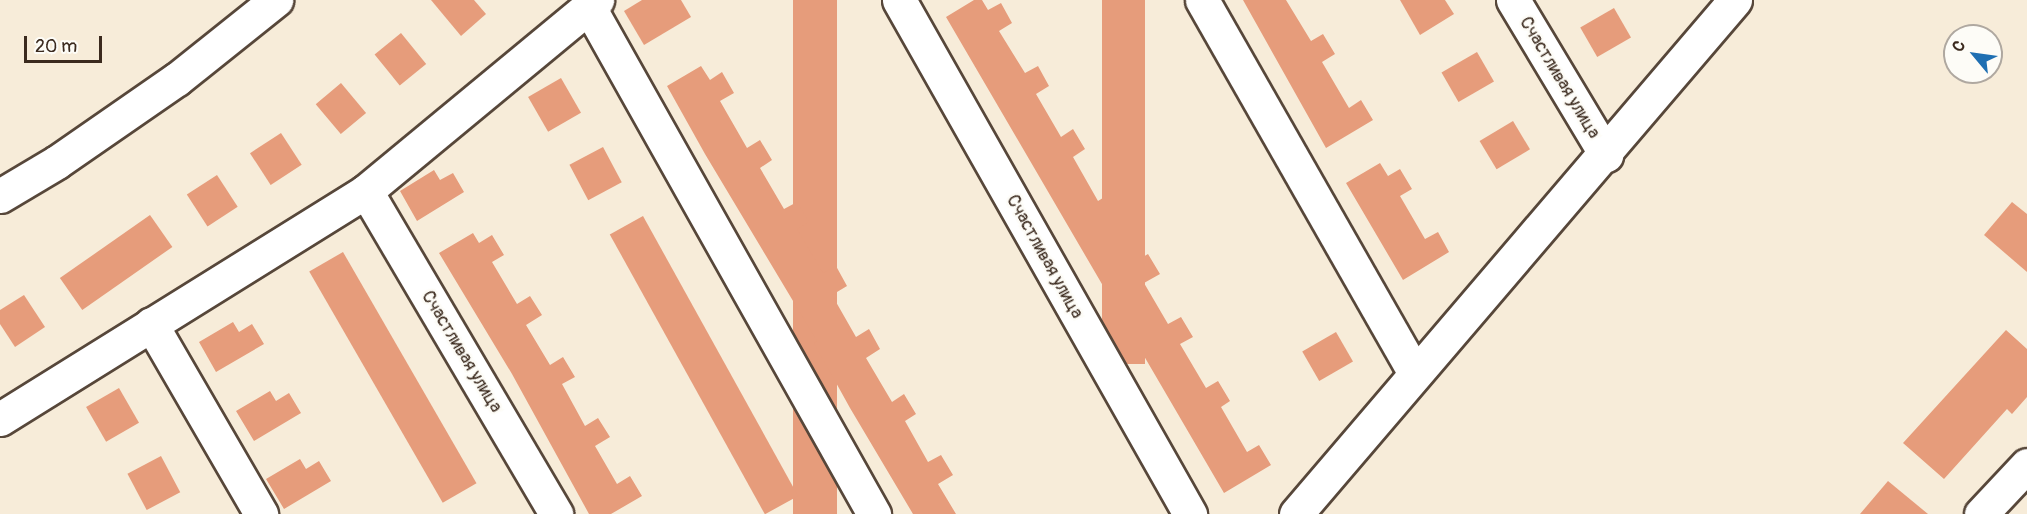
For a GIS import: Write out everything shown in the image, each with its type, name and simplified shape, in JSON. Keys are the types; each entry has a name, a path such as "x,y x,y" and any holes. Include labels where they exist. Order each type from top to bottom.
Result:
{"street":[{"path":"0,196 57,162 177,79 276,0"},
{"name":"Счастливая улица","path":"899,0 1190,514"},
{"path":"1202,0 1414,372"},
{"name":"Счастливая улица","path":"1513,0 1606,155"},
{"path":"1296,514 1414,372 1606,155 1735,0"},
{"path":"0,418 366,191 593,3 874,514"},
{"name":"Счастливая улица","path":"366,191 556,514"},
{"path":"151,324 261,514"},
{"path":"1981,514 2027,465"}],"building":[{"path":"431,0 474,0 486,14 461,36"},
{"path":"642,0 681,0 691,17 644,45 624,11"},
{"path":"793,0 837,0 837,514 793,514"},
{"path":"974,0 982,0 988,10 1001,3 1012,23 999,31 1025,73 1038,66 1049,86 1036,94 1061,137 1073,129 1085,149 1073,157 1098,201 1111,193 1123,214 1111,220 1136,261 1148,254 1160,274 1144,283 1168,324 1181,317 1193,337 1180,344 1206,388 1218,381 1230,401 1221,407 1247,452 1259,445 1271,465 1224,493 946,17"},
{"path":"1102,0 1145,0 1145,364 1102,364"},
{"path":"1243,0 1286,0 1311,41 1323,34 1335,54 1322,62 1349,108 1361,100 1373,120 1326,148"},
{"path":"1400,0 1445,0 1454,14 1420,35"},
{"path":"1614,8 1631,37 1597,57 1580,28"},
{"path":"401,33 426,64 400,85 375,54"},
{"path":"1477,52 1494,81 1458,102 1441,72"},
{"path":"701,66 710,80 722,72 734,93 720,101 747,148 760,140 772,160 760,168 784,209 797,202 809,222 797,229 823,273 836,266 847,286 832,295 856,337 869,329 880,349 866,358 892,402 904,394 916,414 905,421 928,462 941,455 953,475 938,484 956,514 913,514 850,408 814,343 817,341 705,154 667,86"},
{"path":"561,78 581,113 548,132 528,97"},
{"path":"341,83 366,113 341,134 316,104"},
{"path":"1513,121 1530,149 1497,169 1480,141"},
{"path":"281,133 302,165 271,185 250,153"},
{"path":"603,147 622,182 588,200 569,165"},
{"path":"1380,163 1388,176 1400,169 1412,189 1400,196 1425,239 1438,232 1449,252 1403,280 1346,183"},
{"path":"434,170 440,180 453,173 464,192 417,221 400,191"},
{"path":"217,175 238,207 208,226 187,195"},
{"path":"2012,202 2027,214 2027,272 1984,235"},
{"path":"150,215 172,247 82,310 60,278"},
{"path":"643,216 798,496 765,514 610,234"},
{"path":"473,233 479,243 492,235 504,255 492,262 517,304 530,296 542,315 526,325 550,365 563,357 575,377 562,384 585,426 598,418 610,437 595,446 617,484 630,476 642,496 611,514 589,514 512,374 439,253"},
{"path":"343,252 476,483 443,503 309,272"},
{"path":"24,295 45,327 15,347 0,324 0,310"},
{"path":"233,322 239,332 252,324 264,344 216,372 199,342"},
{"path":"2006,330 2027,349 2027,397 2012,414 2007,409 1944,479 1903,443"},
{"path":"1336,332 1353,361 1319,381 1302,352"},
{"path":"119,388 139,423 106,442 86,407"},
{"path":"270,391 276,401 289,393 301,413 254,441 236,411"},
{"path":"161,456 180,492 147,510 127,474"},
{"path":"300,459 306,469 319,461 331,481 284,509 266,479"},
{"path":"1888,481 1928,514 1860,514"}]}
